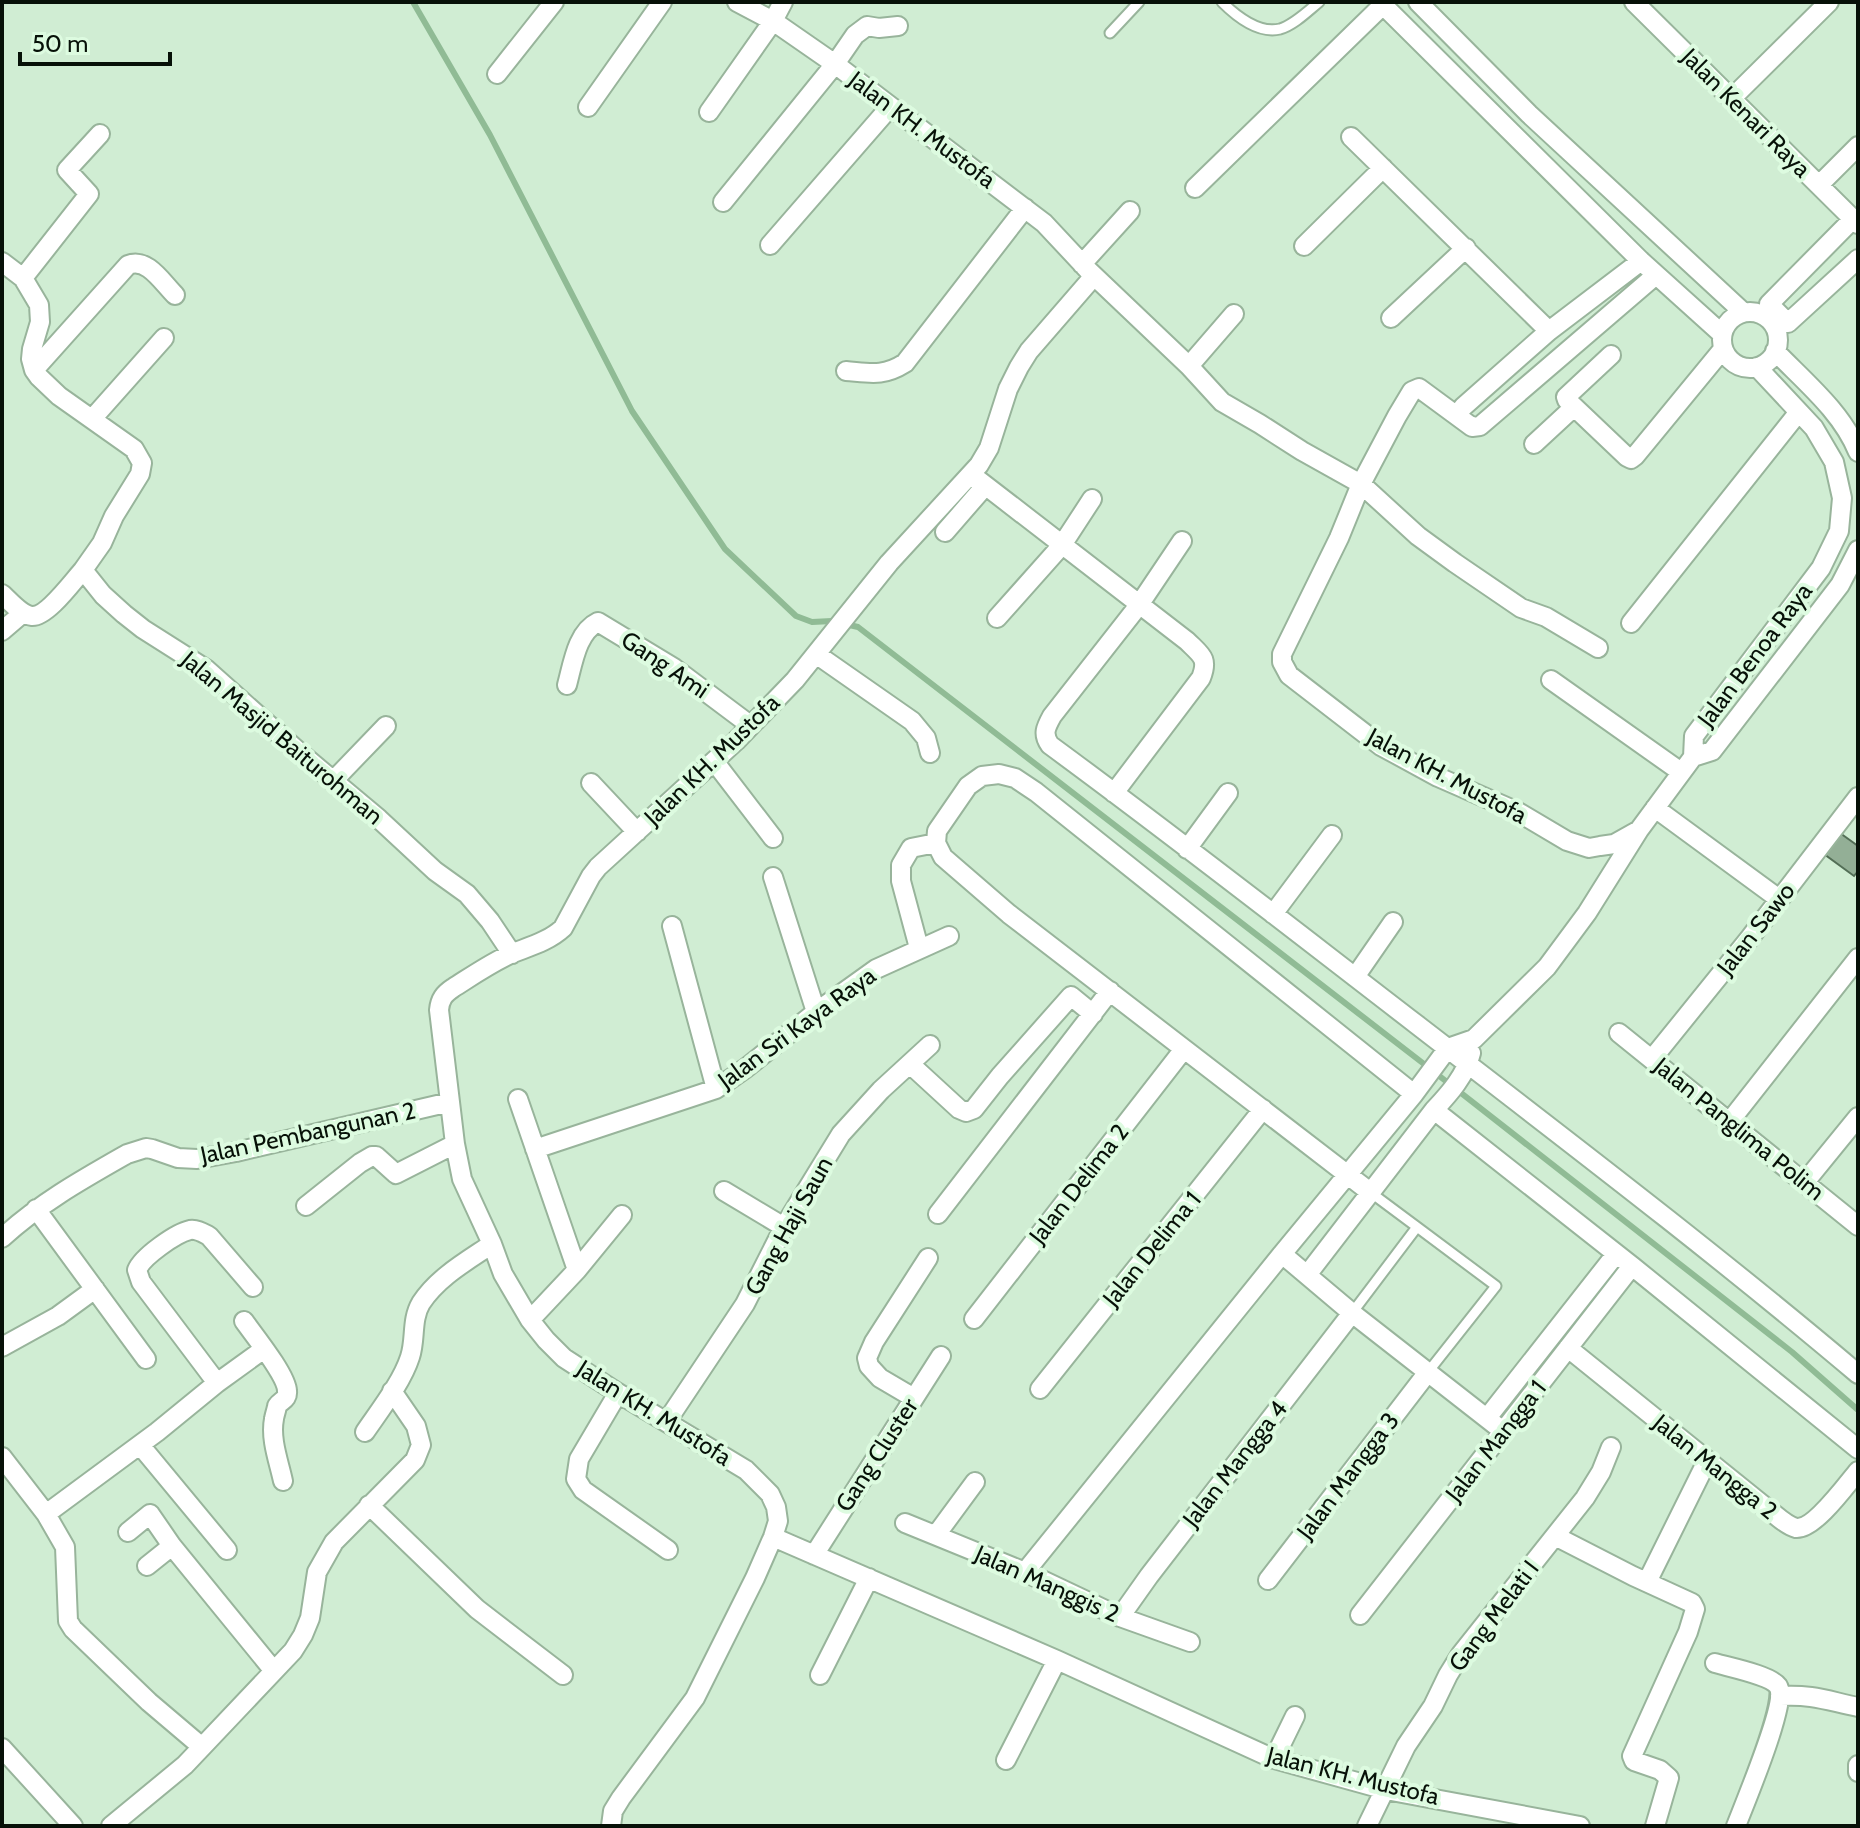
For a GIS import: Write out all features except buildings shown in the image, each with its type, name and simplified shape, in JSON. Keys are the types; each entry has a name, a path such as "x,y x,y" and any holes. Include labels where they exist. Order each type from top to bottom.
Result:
{"street":[{"path":"497,74 554,2"},
{"path":"588,107 662,2"},
{"name":"Jalan KH. Mustofa","path":"737,2 773,21 835,64 1044,223 1222,402 1361,484 1339,538 1282,654 1284,669 1289,675 1381,746 1438,777 1518,812 1567,841 1589,848 1614,844 1639,830"},
{"path":"709,112 783,2"},
{"path":"1418,2 1529,114 1743,312"},
{"path":"1732,98 1829,2"},
{"path":"1195,188 1383,3 1722,341 1730,361 1743,367 1757,367 1768,361 1775,351 1777,334 1772,323 1755,312 1743,312 1729,320 1722,341 1631,459 1567,400 1567,394 1611,355"},
{"name":"Jalan Kenari Raya","path":"1644,5 1856,221"},
{"path":"723,202 855,35 867,26 898,26"},
{"path":"770,245 890,107"},
{"path":"1510,131 1529,114"},
{"path":"23,278 89,194 67,170 100,134"},
{"path":"1351,137 1549,331"},
{"path":"1819,185 1858,146"},
{"path":"1304,246 1383,168"},
{"path":"846,371 878,374 905,363 1025,208"},
{"path":"945,532 978,480 979,465 989,448 1008,389 1019,367 1130,211"},
{"path":"1856,221 1769,304 1788,323 1858,259"},
{"path":"1391,318 1466,248"},
{"path":"1463,407 1549,331 1641,261"},
{"path":"2,262 23,278 40,312 32,349 34,370 59,396 134,449 142,463 140,474 114,516 102,543 50,608 31,616 23,613 2,594"},
{"path":"34,370 128,265 143,263 175,295"},
{"path":"1598,648 1546,617 1521,608 1455,563 1418,536 1361,484 1412,391 1419,388 1472,427 1480,426 1656,275"},
{"path":"1189,366 1234,314"},
{"path":"92,419 164,338"},
{"path":"1775,351 1838,416 1858,452"},
{"name":"Jalan Benoa Raya","path":"1757,367 1814,428 1834,462 1842,498 1839,531 1821,568 1694,736 1693,757 1712,751 1840,585 1858,550"},
{"path":"1534,444 1574,407"},
{"path":"1631,623 1798,413"},
{"path":"978,480 1187,641 1204,660 1201,678 1114,793"},
{"name":"Jalan KH. Mustofa","path":"978,480 906,544 795,680 736,741 598,867 563,928 539,944 512,954 453,988 439,1001 455,1144 462,1179 503,1274 530,1320 564,1358 746,1470 761,1483 776,1507 778,1521 773,1537 1057,1660 1274,1759 1386,1790 1580,1826"},
{"path":"997,618 1062,545 1092,499"},
{"path":"1182,541 1139,605 1052,716 1045,733 1050,745 1355,977 1445,1052 1775,1305 1858,1374"},
{"name":"Jalan Masjid Baiturohman","path":"83,570 103,595 124,614 206,669 435,871 467,894 512,954"},
{"path":"2,631 23,613"},
{"name":"Gang Ami","path":"567,685 577,649 585,634 598,622 674,668 750,725"},
{"path":"816,654 912,721 926,738 930,753"},
{"path":"1551,680 1681,772"},
{"path":"333,781 386,726"},
{"path":"1025,1572 1445,1052 1474,1039 1547,967 1587,913 1639,830 1693,757"},
{"path":"714,761 773,838"},
{"path":"1370,1192 987,895 943,857 936,843 937,831 968,786 982,776 999,774 1015,778 1419,1086"},
{"path":"591,783 637,832"},
{"path":"1187,849 1228,793"},
{"name":"Jalan Sawo","path":"1652,1059 1858,797"},
{"path":"1655,808 1779,899"},
{"path":"1273,914 1332,835"},
{"path":"919,948 901,881 901,865 911,848 936,843"},
{"path":"773,877 816,1012"},
{"path":"1355,977 1393,922"},
{"path":"672,926 716,1089"},
{"name":"Jalan Sri Kaya Raya","path":"535,1149 716,1089 876,969 949,936"},
{"path":"1730,1121 1858,958"},
{"path":"938,1214 1110,991"},
{"path":"910,1064 966,1112 974,1109 1071,996 1093,1014"},
{"name":"Jalan Panglima Polim","path":"1619,1033 1858,1226"},
{"path":"1307,1275 1466,1068 1474,1039"},
{"name":"Gang Haji Saun","path":"667,1421 745,1304 784,1227 841,1134 881,1090 930,1045"},
{"name":"Jalan Delima 2","path":"974,1319 1184,1049"},
{"path":"518,1099 577,1270"},
{"name":"Jalan Pembangunan 2","path":"4,1231 58,1193 138,1150 152,1149 178,1158 197,1159 450,1102"},
{"path":"1440,1103 1616,1254 1858,1449"},
{"name":"Jalan Delima 1","path":"1040,1389 1263,1109"},
{"path":"1805,1182 1858,1117"},
{"path":"1385,1129 1383,1142 1394,1150 1404,1148"},
{"path":"306,1206 372,1156 396,1174 455,1144"},
{"path":"724,1191 784,1227"},
{"path":"36,1209 146,1359"},
{"path":"530,1320 622,1215"},
{"path":"217,1383 141,1282 137,1270 147,1255 192,1229 209,1236 253,1287"},
{"path":"365,1432 406,1367 419,1305 433,1287 492,1244"},
{"path":"1282,1254 1503,1431"},
{"name":"Jalan Mangga 1","path":"1487,1418 1616,1254"},
{"path":"914,1398 880,1378 869,1366 867,1358 928,1258"},
{"name":"Jalan Mangga 1","path":"1360,1615 1632,1266"},
{"path":"2,1347 58,1316 95,1289"},
{"name":"Jalan Mangga 4","path":"1120,1617 1352,1313"},
{"path":"244,1321 287,1390 287,1397 277,1407 273,1419 273,1435 283,1481"},
{"name":"Jalan Mangga 2","path":"1568,1348 1774,1514 1797,1528 1806,1527 1815,1520 1858,1471"},
{"path":"46,1514 264,1349"},
{"name":"Gang Cluster","path":"814,1555 941,1356"},
{"name":"Jalan Mangga 3","path":"1268,1580 1428,1372"},
{"path":"111,1826 185,1765 293,1651 310,1618 317,1572 334,1542 415,1460 421,1445 416,1426 392,1391"},
{"path":"618,1393 579,1459 576,1479 583,1490 668,1550"},
{"path":"140,1445 227,1550"},
{"name":"Gang Melati I","path":"1367,1826 1406,1746 1433,1706 1461,1654 1585,1498 1601,1472 1611,1447"},
{"path":"2,1457 46,1514 65,1547 68,1621 73,1629 149,1702 202,1747"},
{"path":"1647,1582 1707,1461"},
{"path":"936,1535 975,1482"},
{"path":"369,1505 477,1609 563,1675"},
{"path":"128,1532 150,1514 172,1546 274,1671"},
{"name":"Jalan Manggis 2","path":"905,1523 1025,1572 1120,1617 1190,1642"},
{"path":"1555,1536 1692,1603 1695,1609 1688,1632 1632,1756 1634,1761 1660,1770 1669,1778 1655,1826"},
{"path":"611,1826 613,1811 621,1798 695,1698 773,1537"},
{"path":"147,1566 172,1546"},
{"path":"820,1675 869,1578"},
{"path":"1006,1760 1057,1660"},
{"path":"1715,1663 1774,1682 1780,1688 1775,1723 1736,1826"},
{"path":"1780,1696 1811,1696 1858,1707"},
{"path":"1274,1759 1295,1716"},
{"path":"2,1748 73,1826"},
{"path":"1858,1765 1858,1772"}],"lane":[{"path":"1110,33 1139,2"},
{"path":"1222,2 1234,14 1262,29 1281,29 1319,2"},
{"path":"1370,1192 1496,1286 1428,1372"},
{"path":"1352,1313 1417,1227"}],"waterway":[{"path":"413,2 490,135 632,411 725,549 796,616 812,622 832,621 858,627 1792,1352 1858,1410"}]}
